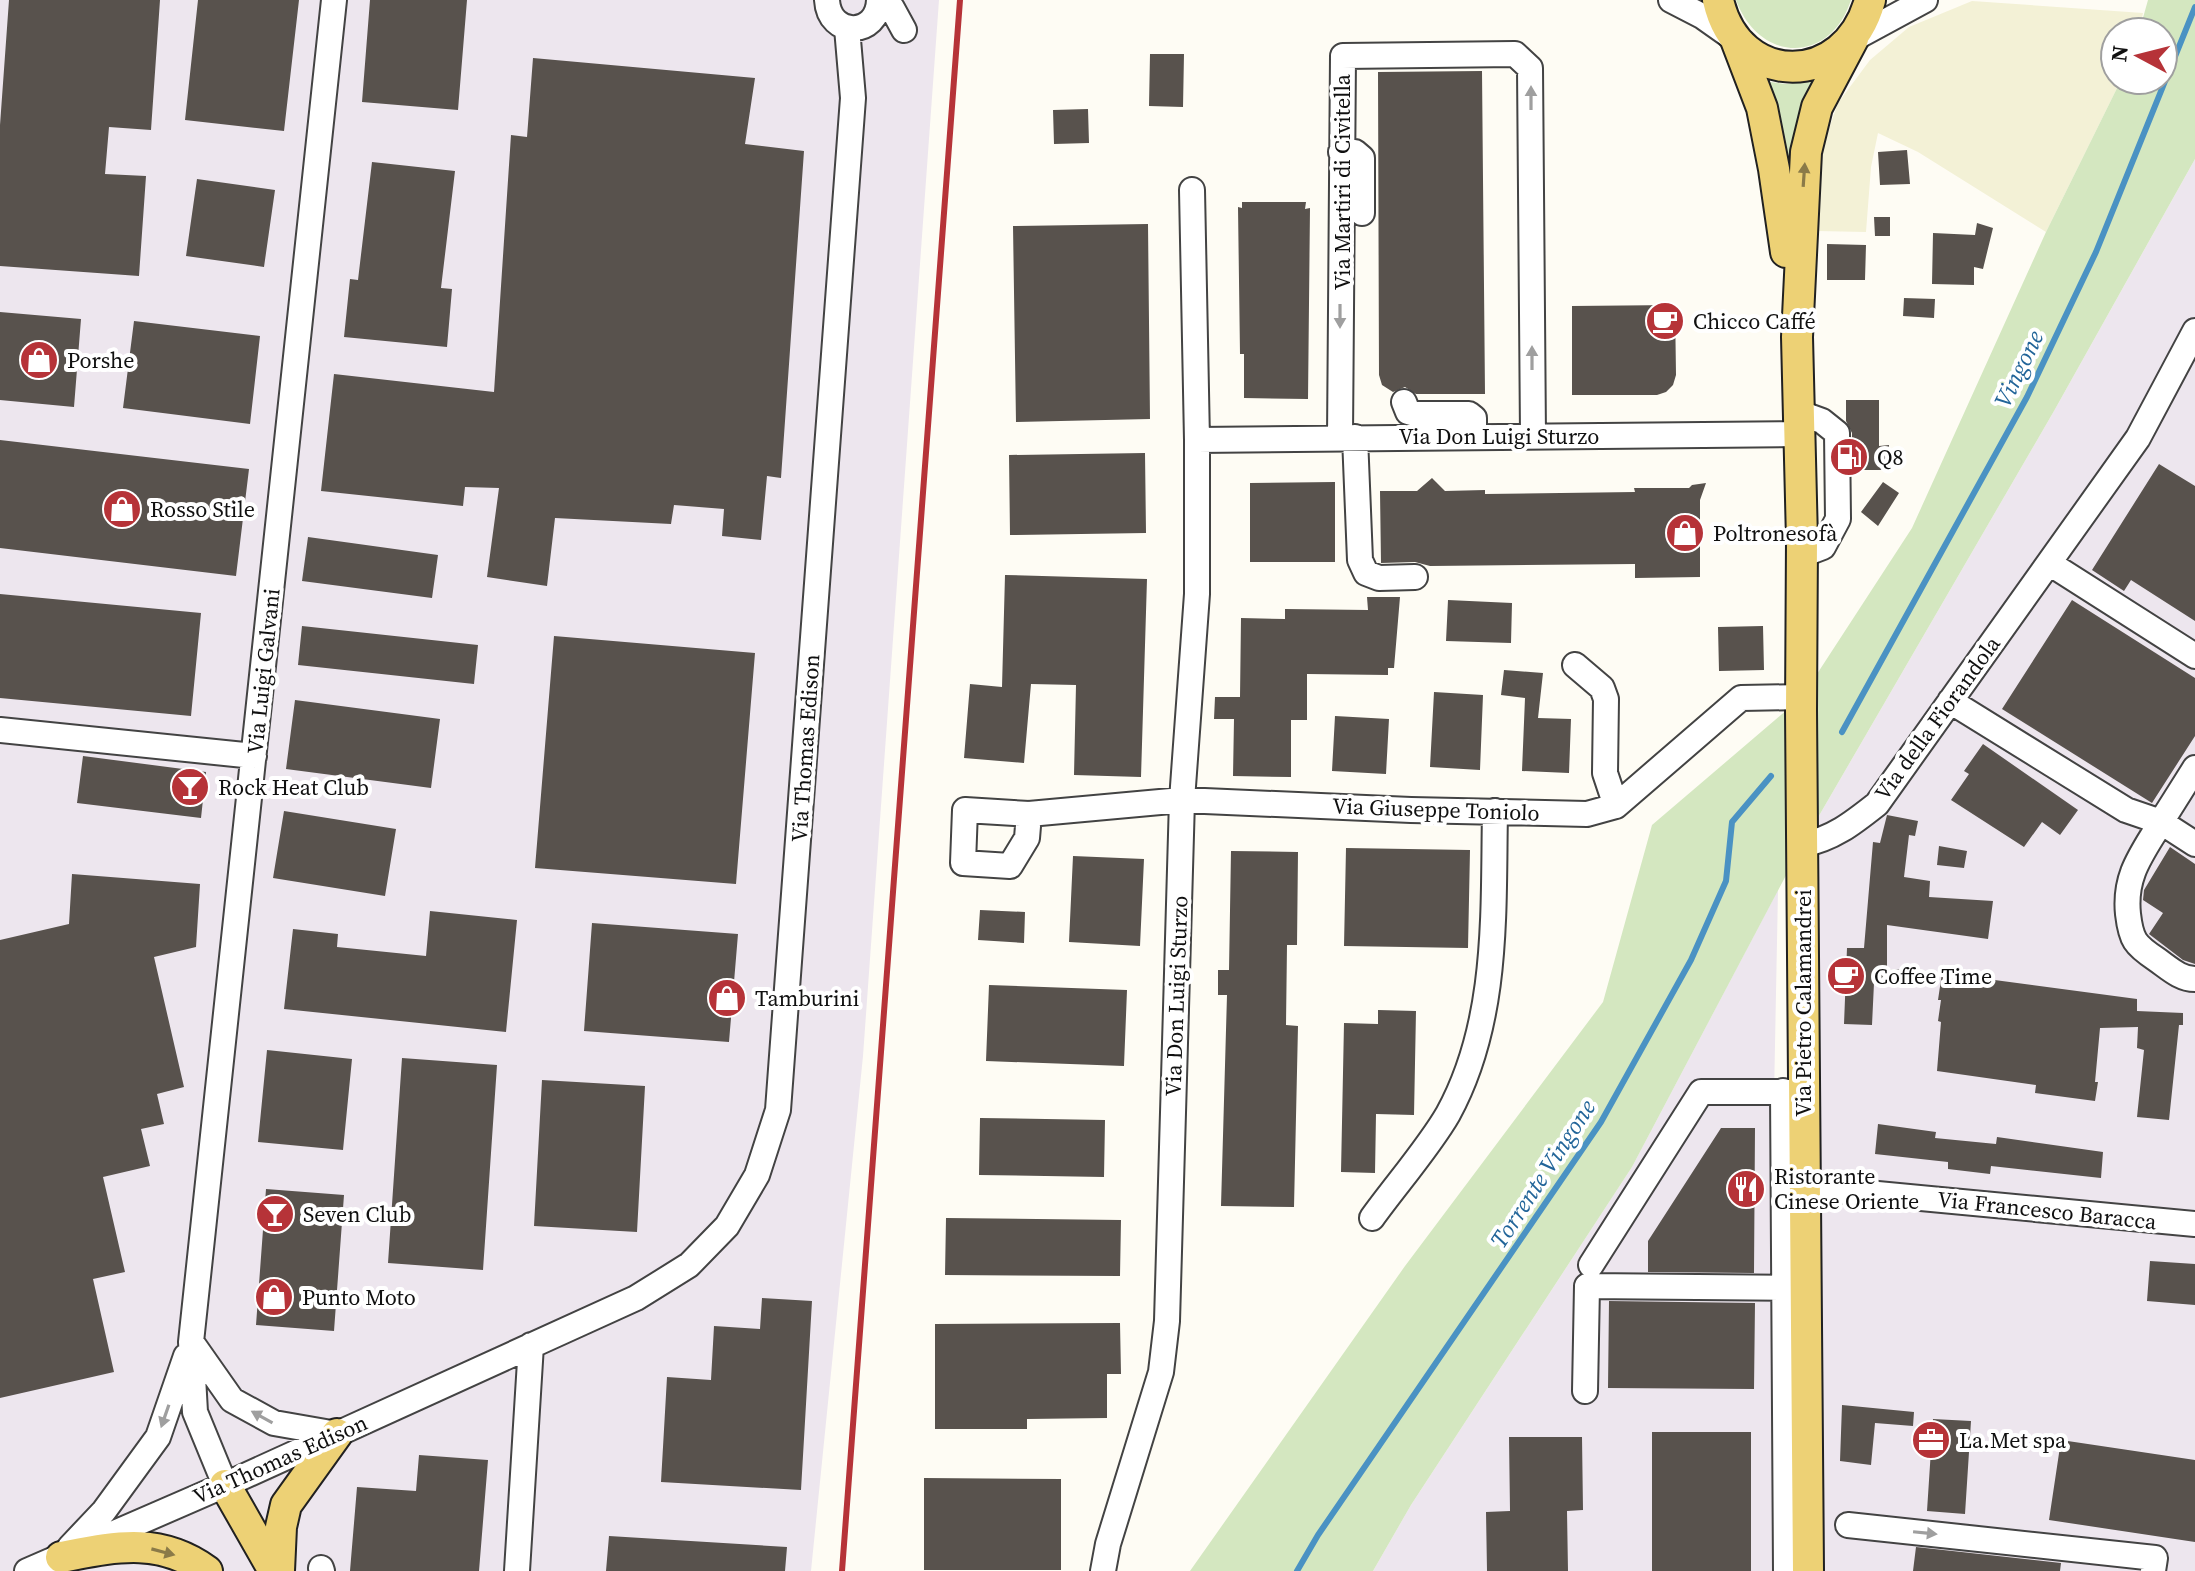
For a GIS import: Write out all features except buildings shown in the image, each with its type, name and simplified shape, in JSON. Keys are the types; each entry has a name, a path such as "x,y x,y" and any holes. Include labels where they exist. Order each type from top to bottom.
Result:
{"main road":[{"path":"1718,0 1727,28 1736,40 1750,53 1767,62 1800,67 1820,62 1838,53 1853,39"},
{"path":"1797,337 1806,152 1817,107 1864,20 1870,0"},
{"path":"1736,40 1762,108 1797,337"},
{"name":"Via Pietro Calamandrei","path":"1797,337 1802,555 1802,834 1793,1091 1804,1187 1795,1288 1808,1571"},
{"path":"276,1571 286,1505 337,1434"},
{"path":"229,1492 276,1571"},
{"path":"229,1492 260,1571"},
{"path":"61,1557 127,1545 164,1550 207,1571"}],"street":[{"name":"Via Luigi Galvani","path":"229,1492 195,1412 191,1342 334,0"},
{"path":"804,0 856,10 892,8 904,30"},
{"path":"1671,0 1702,16 1736,40"},
{"path":"1853,39 1925,0"},
{"name":"Via Thomas Edison","path":"27,1571 229,1492 337,1434 636,1298 689,1265 727,1226 757,1175 792,1063 827,558 856,10"},
{"name":"Via Martiri di Civitella","path":"1415,577 1379,578 1366,573 1360,560 1357,479 1348,437 1341,152 1343,56 1515,54 1530,68 1533,436"},
{"path":"1341,152 1355,152 1362,158 1362,213"},
{"name":"Via Don Luigi Sturzo","path":"1103,1571 1108,1544 1161,1372 1167,1321 1182,800 1197,594 1192,190"},
{"name":"Via della Fiorandola","path":"1802,834 1822,841 1849,827 1877,804 2138,438 2195,331"},
{"path":"1404,402 1408,412 1415,414 1469,414 1474,418 1474,436"},
{"name":"Via Don Luigi Sturzo","path":"1197,440 1533,436 1800,424"},
{"path":"2049,563 2195,656"},
{"path":"1575,665 1602,688 1606,699 1605,773 1616,806"},
{"name":"Via Giuseppe Toniolo","path":"1029,814 1182,800 1587,814 1616,806 1741,698 1802,703"},
{"path":"1950,701 2126,810 2161,822 2195,844"},
{"path":"0,730 254,756"},
{"path":"2195,768 2131,874 2126,895 2130,935 2140,949 2185,979 2195,979"},
{"path":"1372,1218 1447,1115 1475,1053 1489,982 1495,811"},
{"path":"1591,1265 1701,1092 1793,1091 1795,1288 1786,1571"},
{"name":"Via Francesco Baracca","path":"1804,1187 2195,1224"},
{"path":"1585,1391 1587,1286 1795,1288"},
{"name":"Via Luigi Galvani","path":"61,1557 104,1511 158,1437 191,1342"},
{"path":"191,1342 232,1400 274,1423 337,1434"},
{"path":"517,1571 531,1345"},
{"path":"1848,1525 2155,1558 2153,1571"},
{"name":"Via Don Luigi Sturzo","path":"1094,1571 1108,1544"}],"shaded area":[{"path":"0,0 939,0 863,1056 811,1571 0,1571"},
{"path":"1972,1 2143,13 2142,16 2099,16 2099,96 2113,96 2046,232 1918,152 1878,133 1871,167 1866,232 1817,231 1821,151 1838,103 1870,60 1909,27"},
{"path":"2195,159 2195,1571 1808,1571 1802,845 2054,411"},
{"path":"1778,890 1774,1097 1778,1571 1373,1571 1411,1505 1632,1167"}],"green space":[{"path":"1736,0 1851,0 1841,21 1827,36 1811,45 1794,48 1777,45 1761,36 1747,21"},
{"path":"2148,0 2195,0 2195,159 2054,411 1802,845 1632,1167 1411,1505 1373,1571 1190,1571 1405,1266 1603,1002 1652,825 1802,697 1912,528 2046,232 2113,96 2179,96 2179,16 2144,16"},
{"path":"1762,81 1785,84 1813,81 1788,196"}],"waterway":[{"name":"Vingone","path":"1842,732 2027,397 2096,252 2195,7"},
{"name":"Torrente Vingone","path":"1297,1571 1318,1535 1601,1122 1691,960 1726,881 1732,822 1771,776"}],"railway":[{"path":"842,1571 960,0"}],"place":[{"name":"Chicco Caffé","path":"1665,321"},
{"name":"Porshe","path":"39,360"},
{"name":"Q8","path":"1849,457"},
{"name":"Rosso Stile","path":"122,509"},
{"name":"Poltronesofà","path":"1685,533"},
{"name":"Rock Heat Club","path":"190,787"},
{"name":"Coffee Time","path":"1846,976"},
{"name":"Tamburini","path":"727,998"},
{"name":"Ristorante Cinese Oriente","path":"1746,1189"},
{"name":"Seven Club","path":"275,1214"},
{"name":"Punto Moto","path":"274,1297"},
{"name":"La.Met spa","path":"1931,1440"}]}
